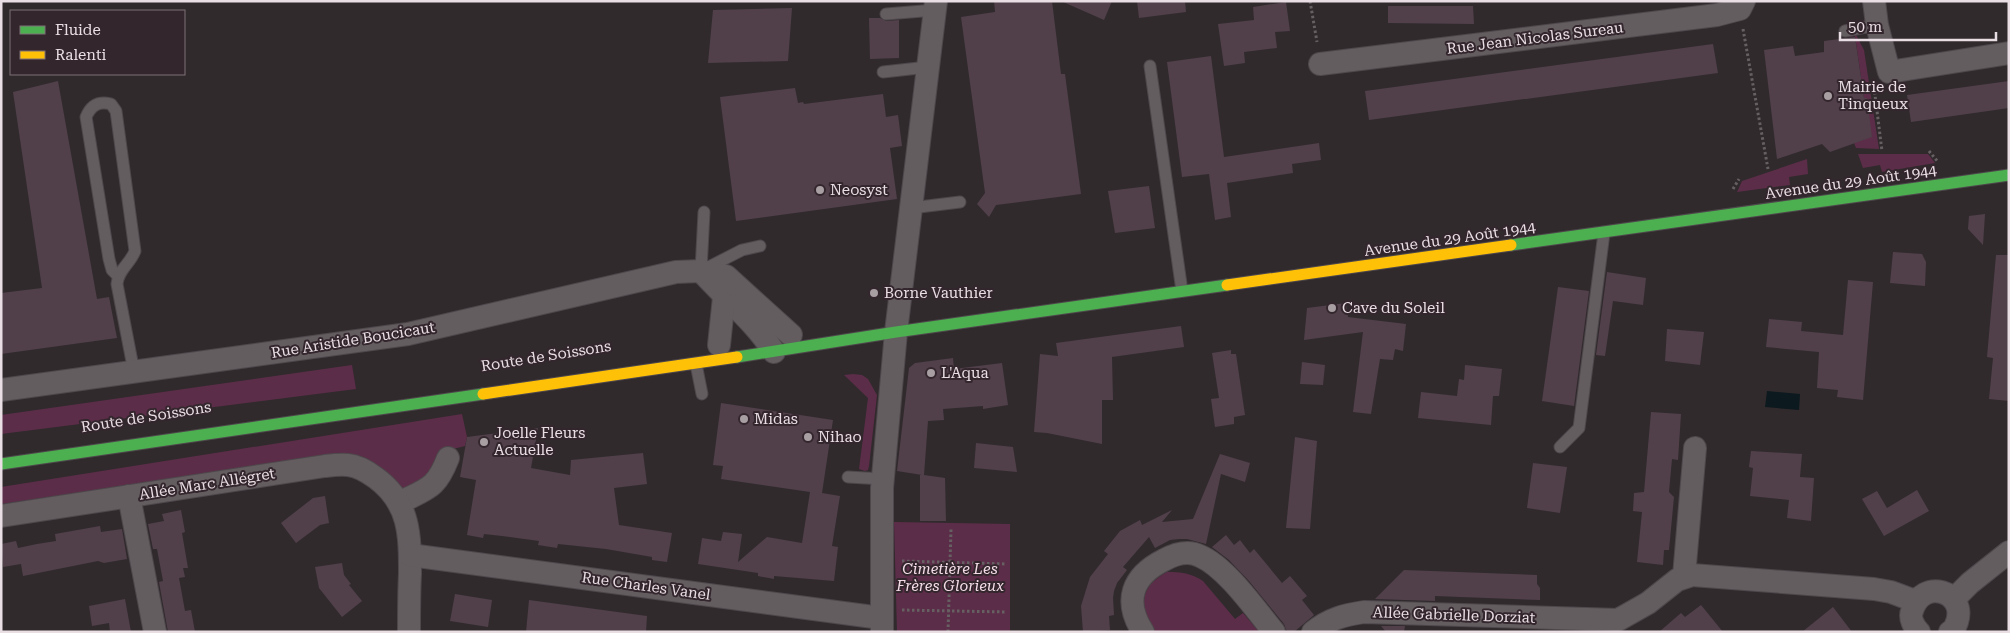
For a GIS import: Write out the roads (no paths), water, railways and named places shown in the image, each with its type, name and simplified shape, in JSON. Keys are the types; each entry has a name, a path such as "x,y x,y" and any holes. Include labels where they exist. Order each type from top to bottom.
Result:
{"main road":[{"name":"Avenue du 29 Août 1944","path":"896,332 2009,175"},
{"name":"Route de Soissons","path":"1,464 696,364 761,343 800,334 896,332"},
{"name":"Route de Soissons","path":"761,343 896,332"},
{"path":"532,373 534,387"},
{"name":"Route de Soissons","path":"1,452 286,411"},
{"path":"1,470 81,454"}],"street":[{"path":"1874,1 1877,26 1889,72 2009,53"},
{"path":"886,620 883,479 896,332 935,5"},
{"name":"Rue Jean Nicolas Sureau","path":"1320,64 1717,15 1742,5"},
{"path":"701,271 724,297 754,324 761,343"},
{"name":"Rue Aristide Boucicaut","path":"1,390 408,334 676,272 701,271 726,276 800,334"},
{"path":"718,345 724,297"},
{"path":"1695,448 1684,576 1704,575 1874,589 1891,592 1915,601"},
{"path":"399,503 433,485 439,478 448,458"},
{"name":"Allée Marc Allégret","path":"1,516 325,466 348,465 361,468 383,483 399,503 406,518 410,533 409,632"},
{"path":"129,496 155,632"},
{"path":"1954,599 1970,583 2009,552"},
{"path":"1143,632 1133,610 1135,586 1142,574 1152,566 1173,555 1185,553 1197,554 1218,567 1274,632"},
{"name":"Rue Charles Vanel","path":"410,555 886,620"},
{"name":"Allée Gabrielle Dorziat","path":"1313,632 1332,619 1346,614 1364,612 1618,620 1632,614 1684,576"},
{"path":"1914,631 1910,615 1915,601 1926,592 1941,591 1954,599 1959,614 1955,629 1950,632"}],"lane":[{"path":"886,14 935,5"},
{"path":"1845,31 1877,26"},
{"path":"1150,66 1182,291"},
{"path":"883,72 928,67"},
{"path":"118,276 112,270 109,259 86,117 94,104 103,102 111,104 116,111 135,252 131,262 118,276 117,284 134,372"},
{"path":"911,208 960,202"},
{"path":"701,271 704,212"},
{"path":"1560,447 1579,428 1604,232"},
{"name":"Rue Aristide Boucicaut","path":"701,271 742,250 760,246"},
{"path":"696,364 702,394"},
{"path":"848,477 883,479"}],"place":[{"name":"Mairie de Tinqueux","path":"1828,96"},
{"name":"Neosyst","path":"820,190"},
{"name":"Borne Vauthier","path":"874,293"},
{"name":"Cave du Soleil","path":"1332,308"},
{"name":"L'Aqua","path":"931,373"},
{"name":"Midas","path":"744,419"},
{"name":"Nihao","path":"808,437"},
{"name":"Joelle Fleurs Actuelle","path":"484,442"}],"park label":[{"name":"Cimetière Les Frères Glorieux","path":"950,578"}]}
